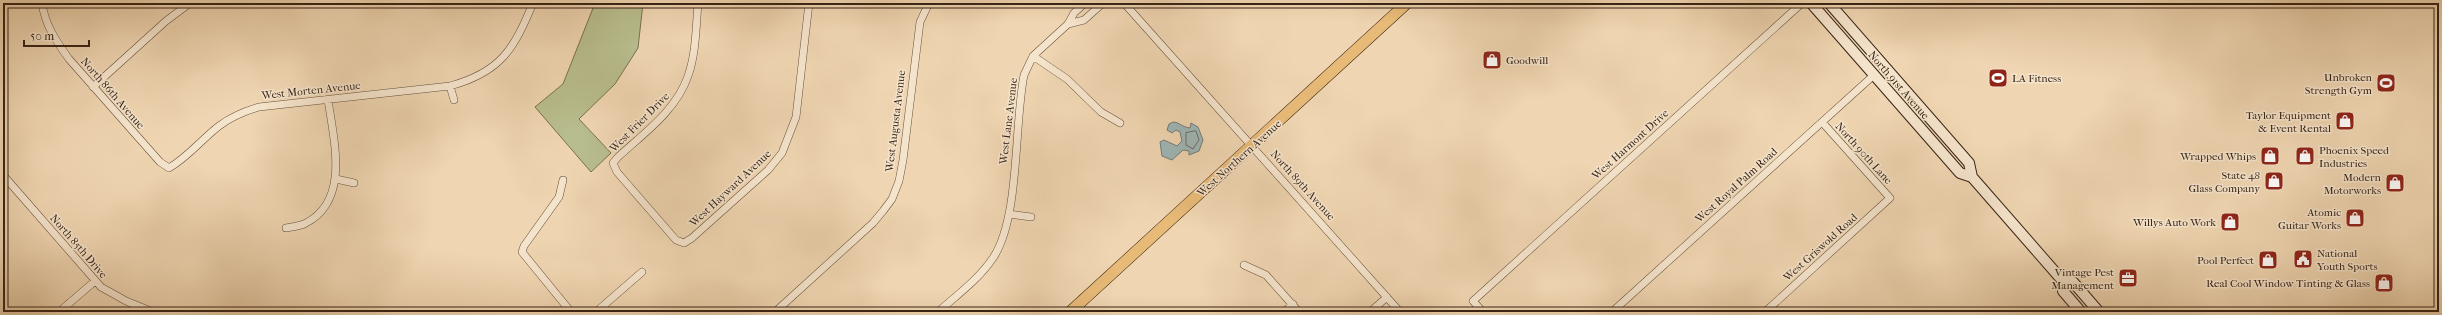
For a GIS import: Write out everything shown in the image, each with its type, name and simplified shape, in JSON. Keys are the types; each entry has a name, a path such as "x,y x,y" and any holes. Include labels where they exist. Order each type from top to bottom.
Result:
{"main road":[{"name":"West Northern Avenue","path":"1070,312 1407,3"},
{"name":"North 91st Avenue","path":"1811,3 1960,173 1972,177"},
{"name":"North 91st Avenue","path":"1829,3 1969,162 1972,177 2062,280 2063,291 2082,312"},
{"path":"1874,75 1886,79 1909,104 1928,116"},
{"name":"North 91st Avenue","path":"2062,280 2072,282 2099,312"}],"street":[{"name":"North 86th Avenue","path":"42,3 47,23 56,41 93,87 160,162 169,168"},
{"path":"93,87 166,21 190,3"},
{"name":"West Morten Avenue","path":"169,168 179,162 219,126 247,111 259,107 450,86 480,76 502,59 517,41 533,3"},
{"name":"West Frier Drive","path":"684,243 676,240 617,172 614,163 618,156 670,109 678,99 692,65 698,3"},
{"name":"West Hayward Avenue","path":"684,243 692,238 768,170 782,154 796,117 809,3"},
{"name":"West Augusta Avenue","path":"775,312 873,223 892,199 899,181 903,160 920,22 929,3"},
{"name":"West Lane Avenue","path":"938,312 979,275 993,258 1002,240 1009,214 1021,91 1024,75 1033,56 1068,24 1074,13 1085,3"},
{"name":"West Lane Avenue","path":"1068,24 1084,20 1104,3"},
{"name":"North 89th Avenue","path":"1124,3 1240,134 1253,145 1400,312"},
{"name":"West Harmont Drive","path":"1483,312 1473,300 1802,3"},
{"path":"1033,56 1067,80 1101,112 1120,122"},
{"name":"West Royal Palm Road","path":"1612,312 1874,75"},
{"path":"450,86 454,100"},
{"path":"286,228 306,224 318,214 329,199 336,179 336,154 328,99"},
{"name":"North 90th Lane","path":"1822,122 1890,198"},
{"name":"North 85th Drive","path":"3,175 95,280 113,295 153,312"},
{"path":"336,179 354,183"},
{"path":"563,180 559,196 524,246 522,252 572,312"},
{"name":"West Griswold Road","path":"1765,312 1890,198"},
{"path":"1009,214 1031,217"},
{"path":"1244,266 1266,275 1299,312"},
{"path":"596,312 642,272"},
{"path":"59,312 95,280"},
{"path":"1370,312 1387,297"},
{"path":"1284,312 1293,304"}],"green space":[{"path":"595,3 643,3 638,48 615,84 579,119 611,153 591,172 535,107 563,84"}],"water":[{"path":"1173,122 1190,128 1191,123 1198,127 1203,140 1199,151 1189,155 1189,151 1183,150 1172,160 1162,156 1160,142 1164,140 1177,146 1182,141 1180,132 1176,130 1172,133 1167,130 1169,124"}],"place":[{"name":"Goodwill","path":"1492,60"},
{"name":"LA Fitness","path":"1998,78"},
{"name":"Unbroken Strength Gym","path":"2386,83"},
{"name":"Taylor Equipment & Event Rental","path":"2345,121"},
{"name":"Wrapped Whips","path":"2270,156"},
{"name":"Phoenix Speed Industries","path":"2305,156"},
{"name":"State 48 Glass Company","path":"2274,181"},
{"name":"Modern Motorworks","path":"2395,183"},
{"name":"Atomic Guitar Works","path":"2355,218"},
{"name":"Willys Auto Work","path":"2230,222"},
{"name":"National Youth Sports","path":"2303,259"},
{"name":"Pool Perfect","path":"2268,260"},
{"name":"Vintage Pest Management","path":"2128,278"},
{"name":"Real Cool Window Tinting & Glass","path":"2384,283"}]}
